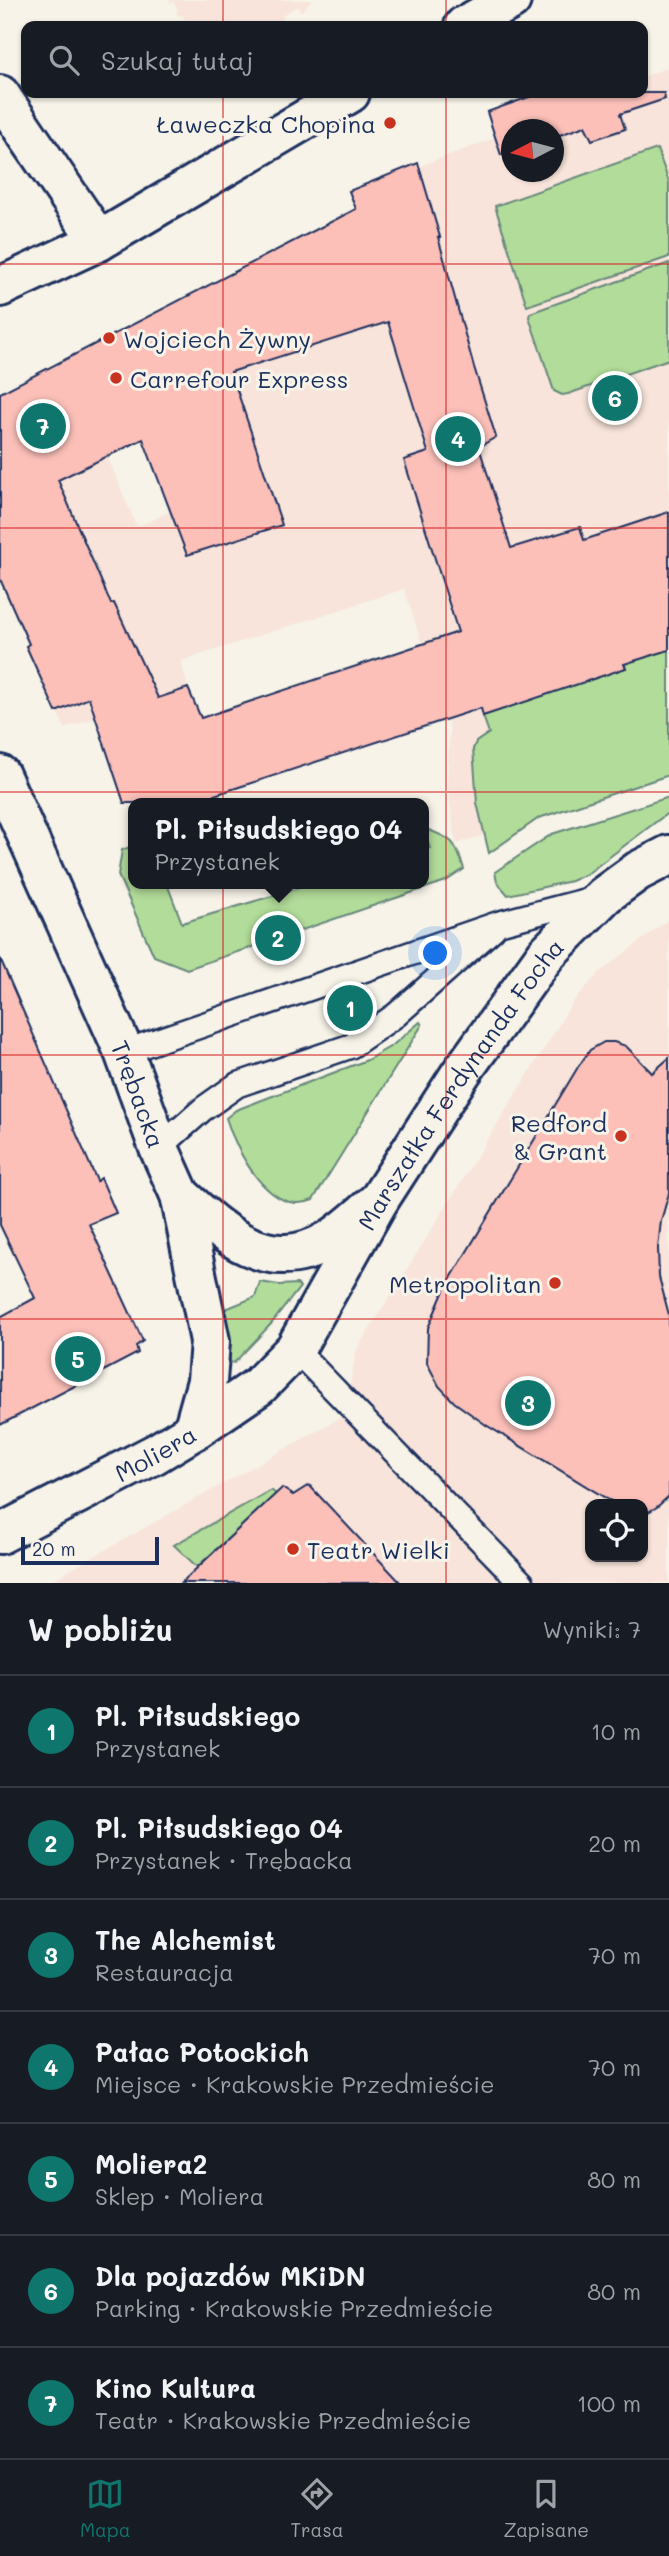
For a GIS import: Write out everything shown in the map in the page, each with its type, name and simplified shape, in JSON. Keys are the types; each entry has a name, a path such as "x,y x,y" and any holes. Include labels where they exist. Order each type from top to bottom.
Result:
{"street":[{"path":"473,21 511,0"},
{"path":"0,95 99,240"},
{"path":"0,287 99,240 341,98"},
{"name":"Trębacka","path":"0,775 124,1052 159,1148 180,1195 210,1341 207,1381 193,1431"},
{"name":"Marszałka Ferdynanda Focha","path":"295,1349 379,1200 461,1073 547,953 605,895 638,871 669,855"},
{"path":"180,1195 220,1231 258,1251 281,1256 304,1252 329,1240 379,1200"},
{"name":"Moliera","path":"0,1534 155,1454 193,1431 259,1386 295,1349"}],"lane":[{"path":"124,1052 500,923 605,895"},
{"path":"159,1148 203,1109 237,1084 351,1046 396,1015 500,923"},
{"path":"295,1349 522,1583"}],"shaded area":[{"path":"168,0 312,0 301,12 297,6 282,16 285,21 186,21 176,12 178,9 173,2"},
{"path":"669,67 669,775 456,844 447,781 450,728 404,589 181,661 188,688 65,728 26,646 28,643 0,579 0,393 107,456 137,527 219,489 156,314 355,209 349,191 418,163 420,166 495,138 495,109 526,98 648,98 648,75"},
{"path":"669,919 669,1583 47,1583 345,1415 356,1351 573,1002 599,973"}],"green space":[{"path":"657,149 669,182 669,257 527,306 495,206"},
{"path":"669,263 669,359 568,394 562,395 554,391 529,317 530,313"},
{"path":"669,650 669,775 539,818 489,853 477,803 473,749 476,742 489,733 483,716 625,668 624,664"},
{"path":"669,797 669,812 587,874 571,881 508,895 497,882 495,872 552,834"},
{"path":"429,830 451,841 458,851 464,869 446,881 429,887"},
{"path":"128,848 128,889 169,889 182,923 295,889 422,889 187,969 154,956 118,875 122,850"},
{"path":"420,1022 422,1025 313,1200 297,1203 269,1191 247,1163 226,1118 236,1110 367,1060 393,1045"},
{"path":"260,1282 297,1284 300,1287 271,1324 234,1363 230,1362 229,1331 223,1310 255,1297"},
{"path":"271,1490 276,1494 197,1567 174,1545"}],"building":[{"path":"648,93 664,93 665,99 620,114 625,129 592,140 585,126 564,133 564,119 501,119 501,155 487,112 526,98 648,98"},
{"path":"418,163 496,437 479,447 511,548 580,527 584,540 669,512 669,650 624,664 626,668 483,716 481,708 205,798 128,798 128,803 124,803 89,698 56,712 0,579 0,393 356,209 349,191","holes":["388,322 428,452 404,460 458,632 201,718 188,688 158,698 114,603 111,604 58,480 143,439 187,555 282,525 231,372"]},
{"path":"0,958 97,1181 101,1178 116,1213 89,1224 143,1341 136,1346 138,1353 0,1425 0,1317 35,1298 0,1225"},
{"name":"Metropolitan","path":"604,1042 626,1046 652,1073 669,1058 669,1193 661,1221 658,1248 659,1277 669,1315 669,1496 648,1512 648,1499 607,1499 486,1425 454,1402 439,1386 427,1363 428,1328 445,1288 590,1050"},
{"name":"Teatr Wielki","path":"309,1485 401,1583 181,1583 282,1488 293,1495"}],"place":[{"name":"Ławeczka Chopina","path":"390,123"},
{"name":"Wojciech Żywny","path":"109,338"},
{"name":"Carrefour Express","path":"116,378"},
{"name":"Dla pojazdów MKiDN","path":"615,398"},
{"name":"Kino Kultura","path":"43,426"},
{"name":"Pałac Potockich","path":"458,439"},
{"name":"Pl. Piłsudskiego 04","path":"278,938"},
{"name":"Pl. Piłsudskiego","path":"350,1008"},
{"name":"Redford & Grant","path":"621,1136"},
{"name":"Metropolitan","path":"555,1283"},
{"name":"Moliera2","path":"78,1359"},
{"name":"The Alchemist","path":"528,1403"},
{"name":"Teatr Wielki","path":"293,1549"}]}
